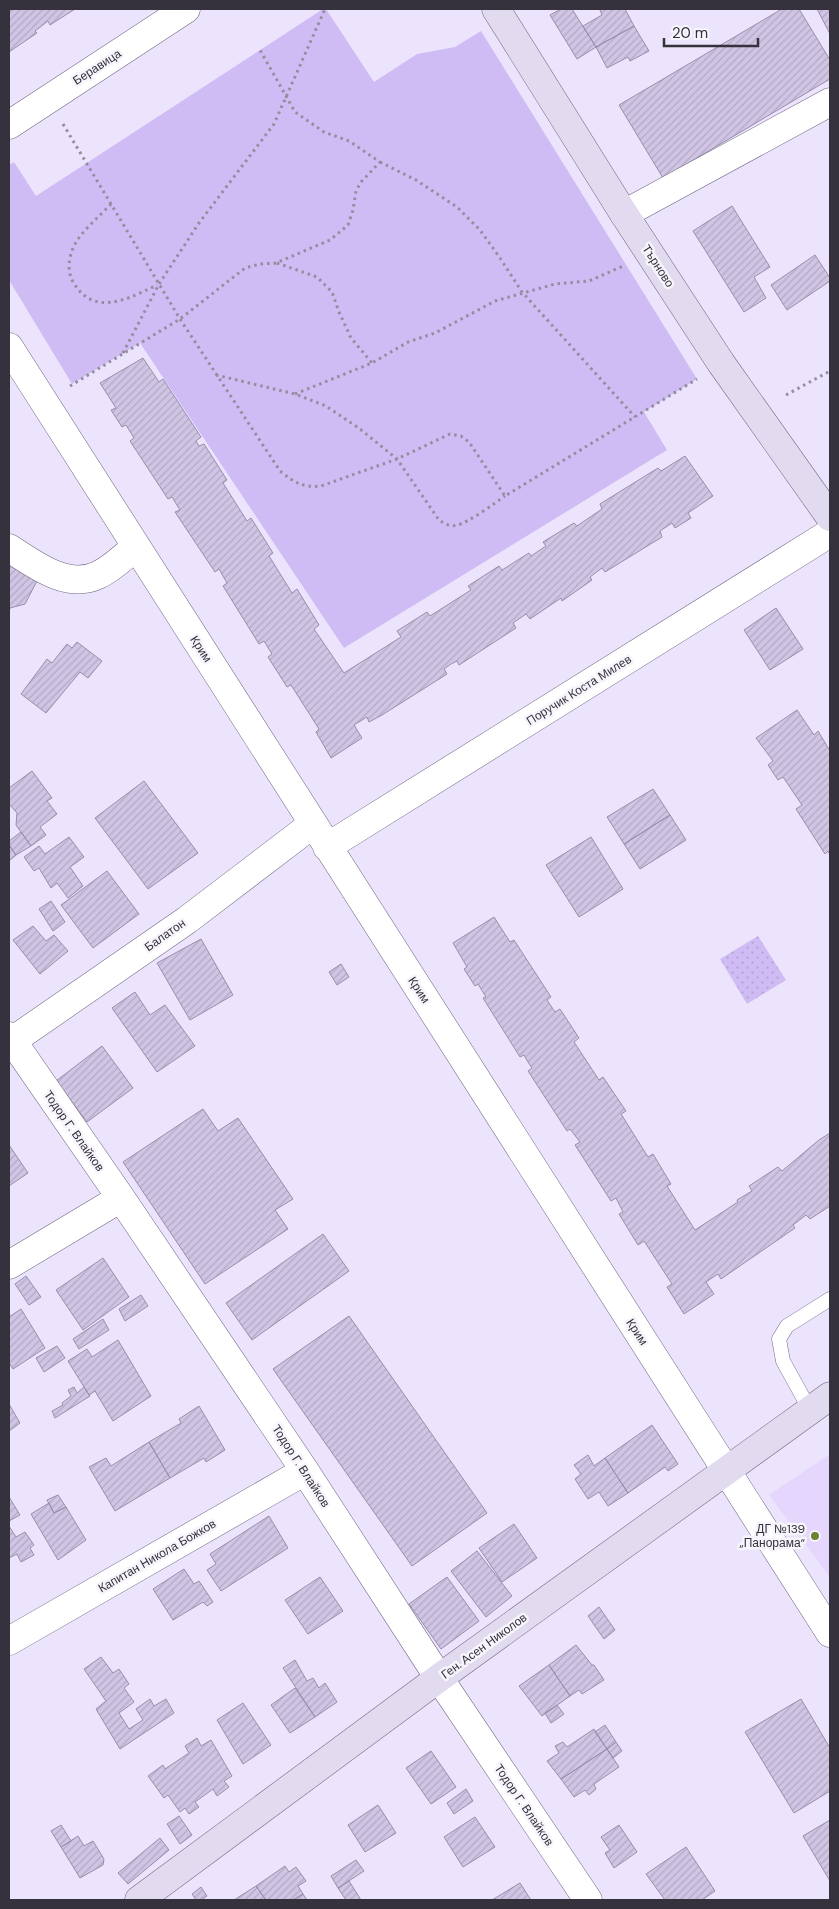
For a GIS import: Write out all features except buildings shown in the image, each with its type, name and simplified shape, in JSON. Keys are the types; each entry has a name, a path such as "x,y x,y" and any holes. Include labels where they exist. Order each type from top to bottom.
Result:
{"street":[{"name":"Беравица","path":"9,125 186,9"},
{"name":"Търново","path":"496,9 624,214 721,362 830,517"},
{"path":"624,214 830,102"},
{"name":"Крим","path":"9,347 830,1633"},
{"name":"Поручик Коста Милев","path":"327,847 830,533"},
{"path":"9,548 53,574 83,579 98,575 136,547"},
{"name":"Балатон","path":"10,1039 187,920 313,824"},
{"name":"Тодор Г. Влайков","path":"10,1039 121,1198 305,1471 439,1678 588,1900"},
{"path":"9,1265 121,1198"},
{"name":"Ген. Асен Николов","path":"139,1900 439,1678 820,1403"},
{"name":"Капитан Никола Божков","path":"9,1641 305,1471"}],"lane":[{"path":"820,1403 783,1361 779,1340 787,1326 830,1299"}],"path":[{"path":"123,354 159,284 199,223 274,124 325,9"},
{"path":"260,50 296,112 324,132 349,141 380,162 416,180 457,207 485,237 522,292 635,417"},
{"path":"48,99 180,319 280,471 292,481 308,487 321,486 397,459 450,434 461,436 469,442 505,496"},
{"path":"44,402 180,319 245,268 260,264 276,263 330,240 348,224 353,210 356,191 361,182 380,162"},
{"path":"111,204 84,233 74,247 69,260 70,278 80,293 98,302 112,302 129,298 159,284"},
{"path":"276,263 317,277 332,292 351,338 372,363"},
{"path":"295,394 372,363 408,342 435,333 463,319 495,300 555,284 589,281 624,266"},
{"path":"786,395 830,371"},
{"path":"216,375 295,394 326,406 360,429 397,459 439,520 446,525 457,526 704,375"}],"shaded area":[{"path":"323,9 326,9 374,82 417,54 455,47 481,31 697,379 644,412 667,450 344,648 140,343 72,384 9,280 9,165 14,162 36,196"},
{"path":"758,936 786,980 747,1004 720,959"},
{"name":"ДГ №139 „Панорама“","path":"830,1454 830,1577 769,1495"}],"place":[{"name":"ДГ №139 „Панорама“","path":"815,1536"}]}
